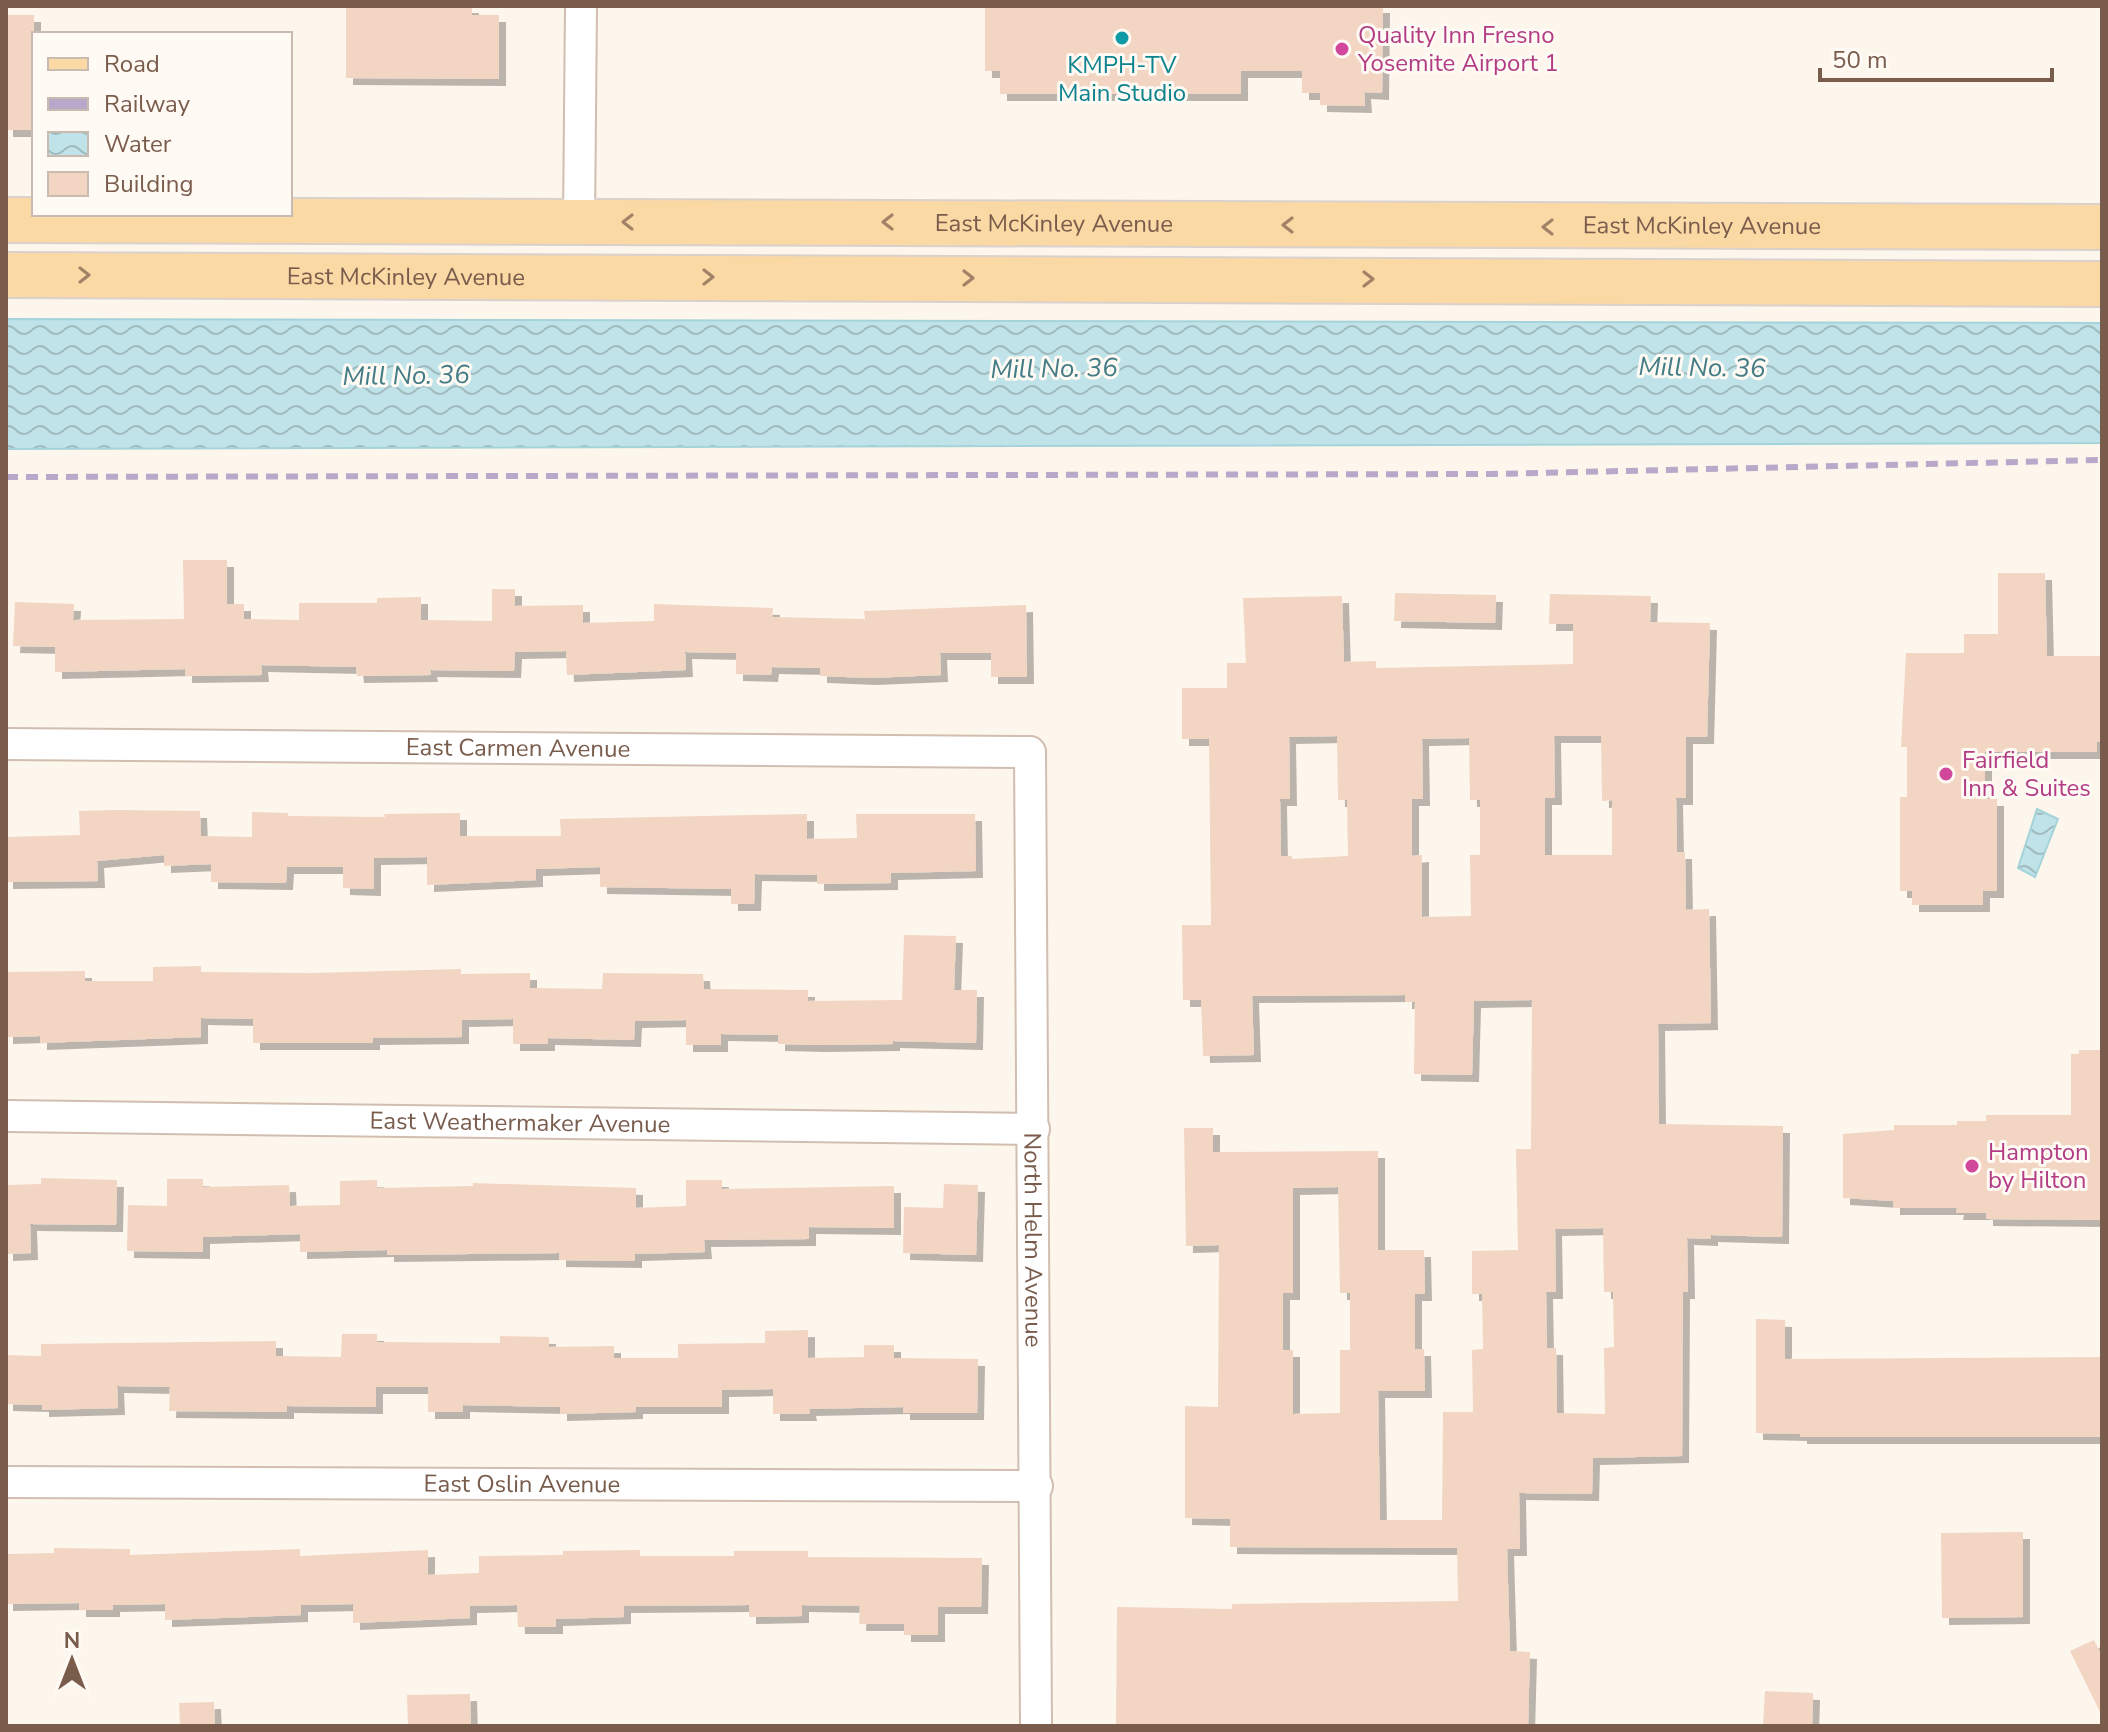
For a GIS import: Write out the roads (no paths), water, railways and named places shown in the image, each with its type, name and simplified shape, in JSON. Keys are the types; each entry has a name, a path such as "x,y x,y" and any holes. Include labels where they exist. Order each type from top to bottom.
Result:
{"main road":[{"name":"East McKinley Avenue","path":"6,220 2102,227"},
{"path":"201,275 353,251 553,249 574,235 579,222"},
{"path":"1582,280 1734,255 1975,254 2001,250 2020,239 2031,227"},
{"name":"East McKinley Avenue","path":"6,275 2102,284"}],"street":[{"path":"579,222 581,6"},
{"name":"East Carmen Avenue","path":"6,744 1030,752"},
{"name":"North Helm Avenue","path":"1030,752 1037,1486 1036,1726"},
{"name":"East Weathermaker Avenue","path":"6,1116 1034,1129"},
{"name":"East Oslin Avenue","path":"6,1482 1037,1486"}],"water":[{"name":"Mill No. 36","path":"6,319 2102,323 2102,443 6,449"},
{"path":"2037,809 2058,819 2035,877 2018,868"}],"railway":[{"path":"6,477 1492,474 2102,460"}],"place":[{"name":"KMPH-TV Main Studio","path":"1122,38"},
{"name":"Quality Inn Fresno Yosemite Airport 1","path":"1342,49"},
{"name":"Fairfield Inn & Suites","path":"1946,774"},
{"name":"Hampton by Hilton","path":"1972,1166"}]}
